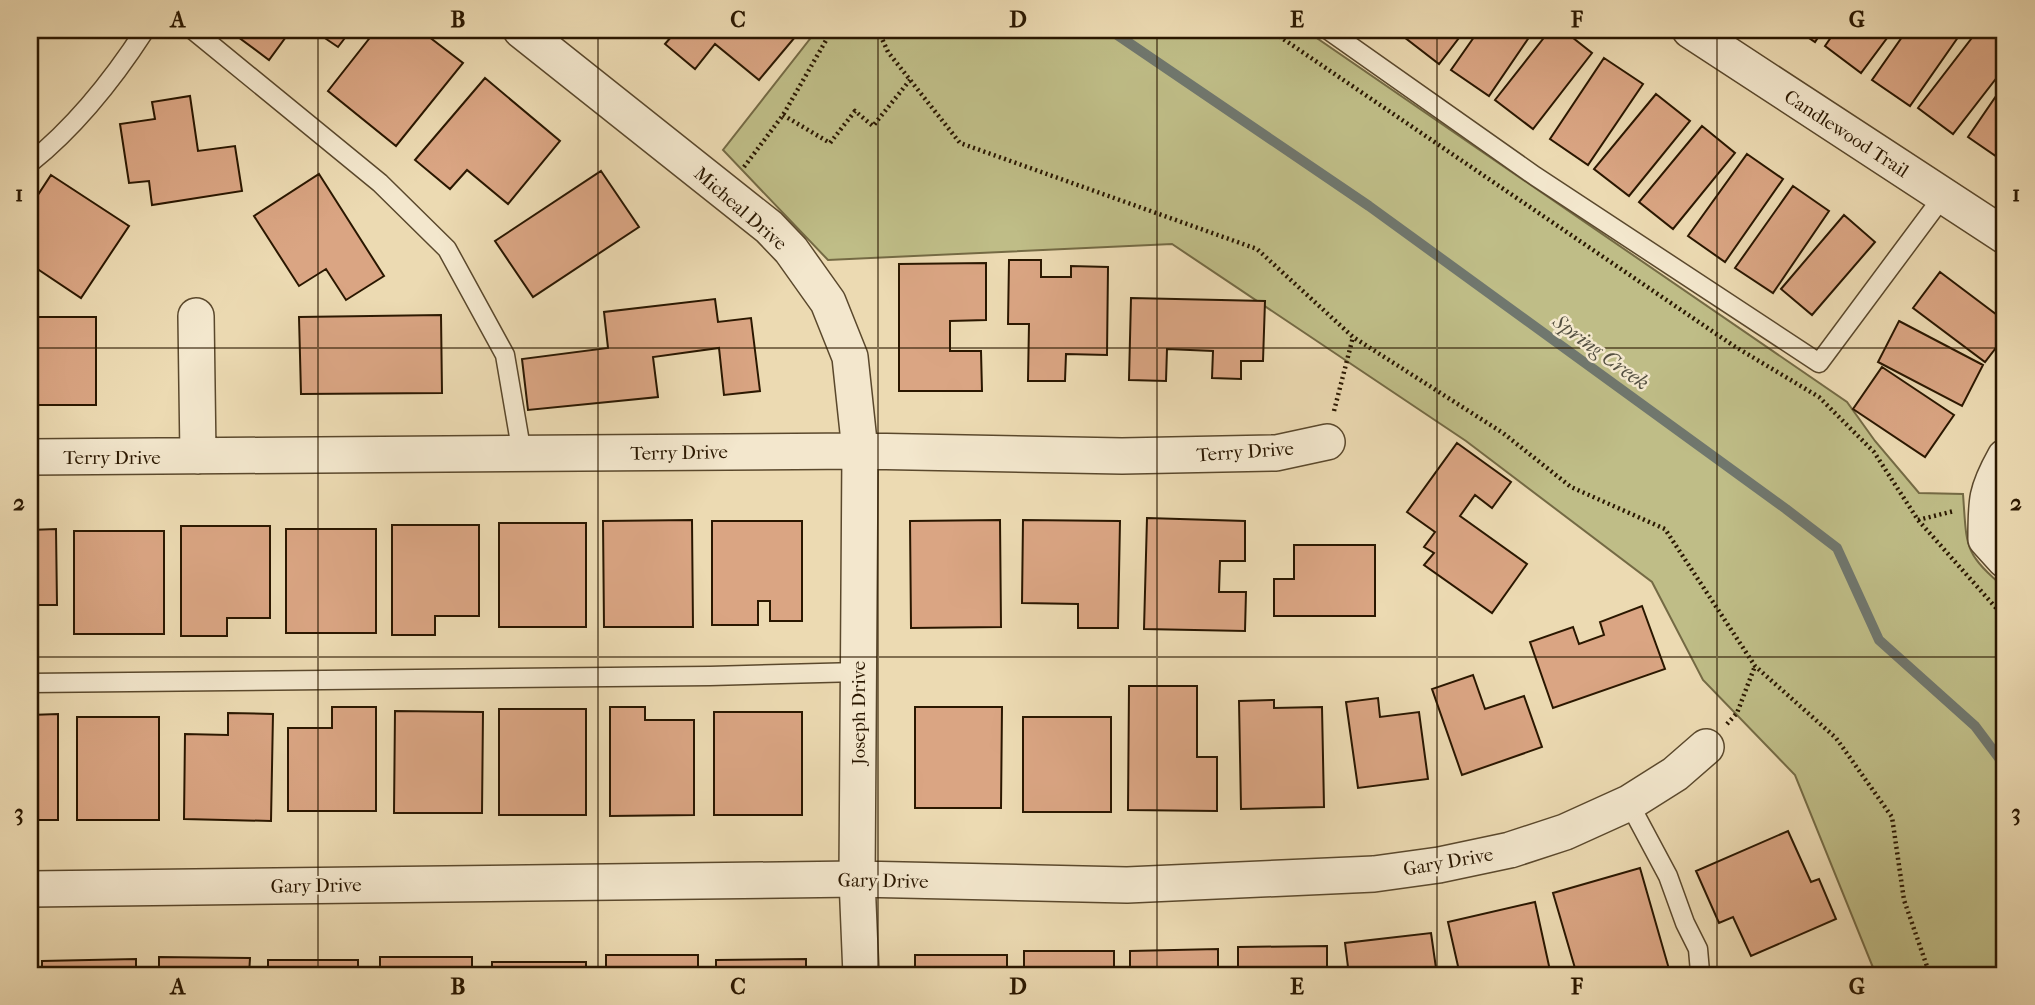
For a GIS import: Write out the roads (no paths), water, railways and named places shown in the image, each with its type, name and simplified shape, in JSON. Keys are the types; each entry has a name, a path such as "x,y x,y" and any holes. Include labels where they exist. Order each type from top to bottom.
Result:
{"street":[{"name":"Micheal Drive","path":"521,30 726,192 791,250 828,302 850,357 860,451"},
{"name":"Candlewood Trail","path":"1690,30 2005,236"},
{"path":"196,316 198,456"},
{"name":"Terry Drive","path":"30,457 860,451 1122,456 1245,455 1276,453 1327,442"},
{"name":"Joseph Drive","path":"860,451 858,879 861,975"},
{"path":"1996,549 1986,503 1991,481 2005,457"},
{"name":"Gary Drive","path":"30,889 858,879 1127,885 1374,874 1439,865 1510,850 1566,832 1629,803 1675,774 1706,747"}],"lane":[{"path":"30,163 50,148 121,67 145,30"},
{"path":"194,30 380,183 447,249 505,355 522,454"},
{"path":"1328,30 1535,176 1819,363 1944,195"},
{"path":"30,683 859,672"},
{"path":"1629,803 1668,876 1685,923 1698,949 1698,975"}],"waterway":[{"name":"Spring Creek","path":"1110,30 1369,206 1837,548 1879,640 1975,726 2005,766"}]}
